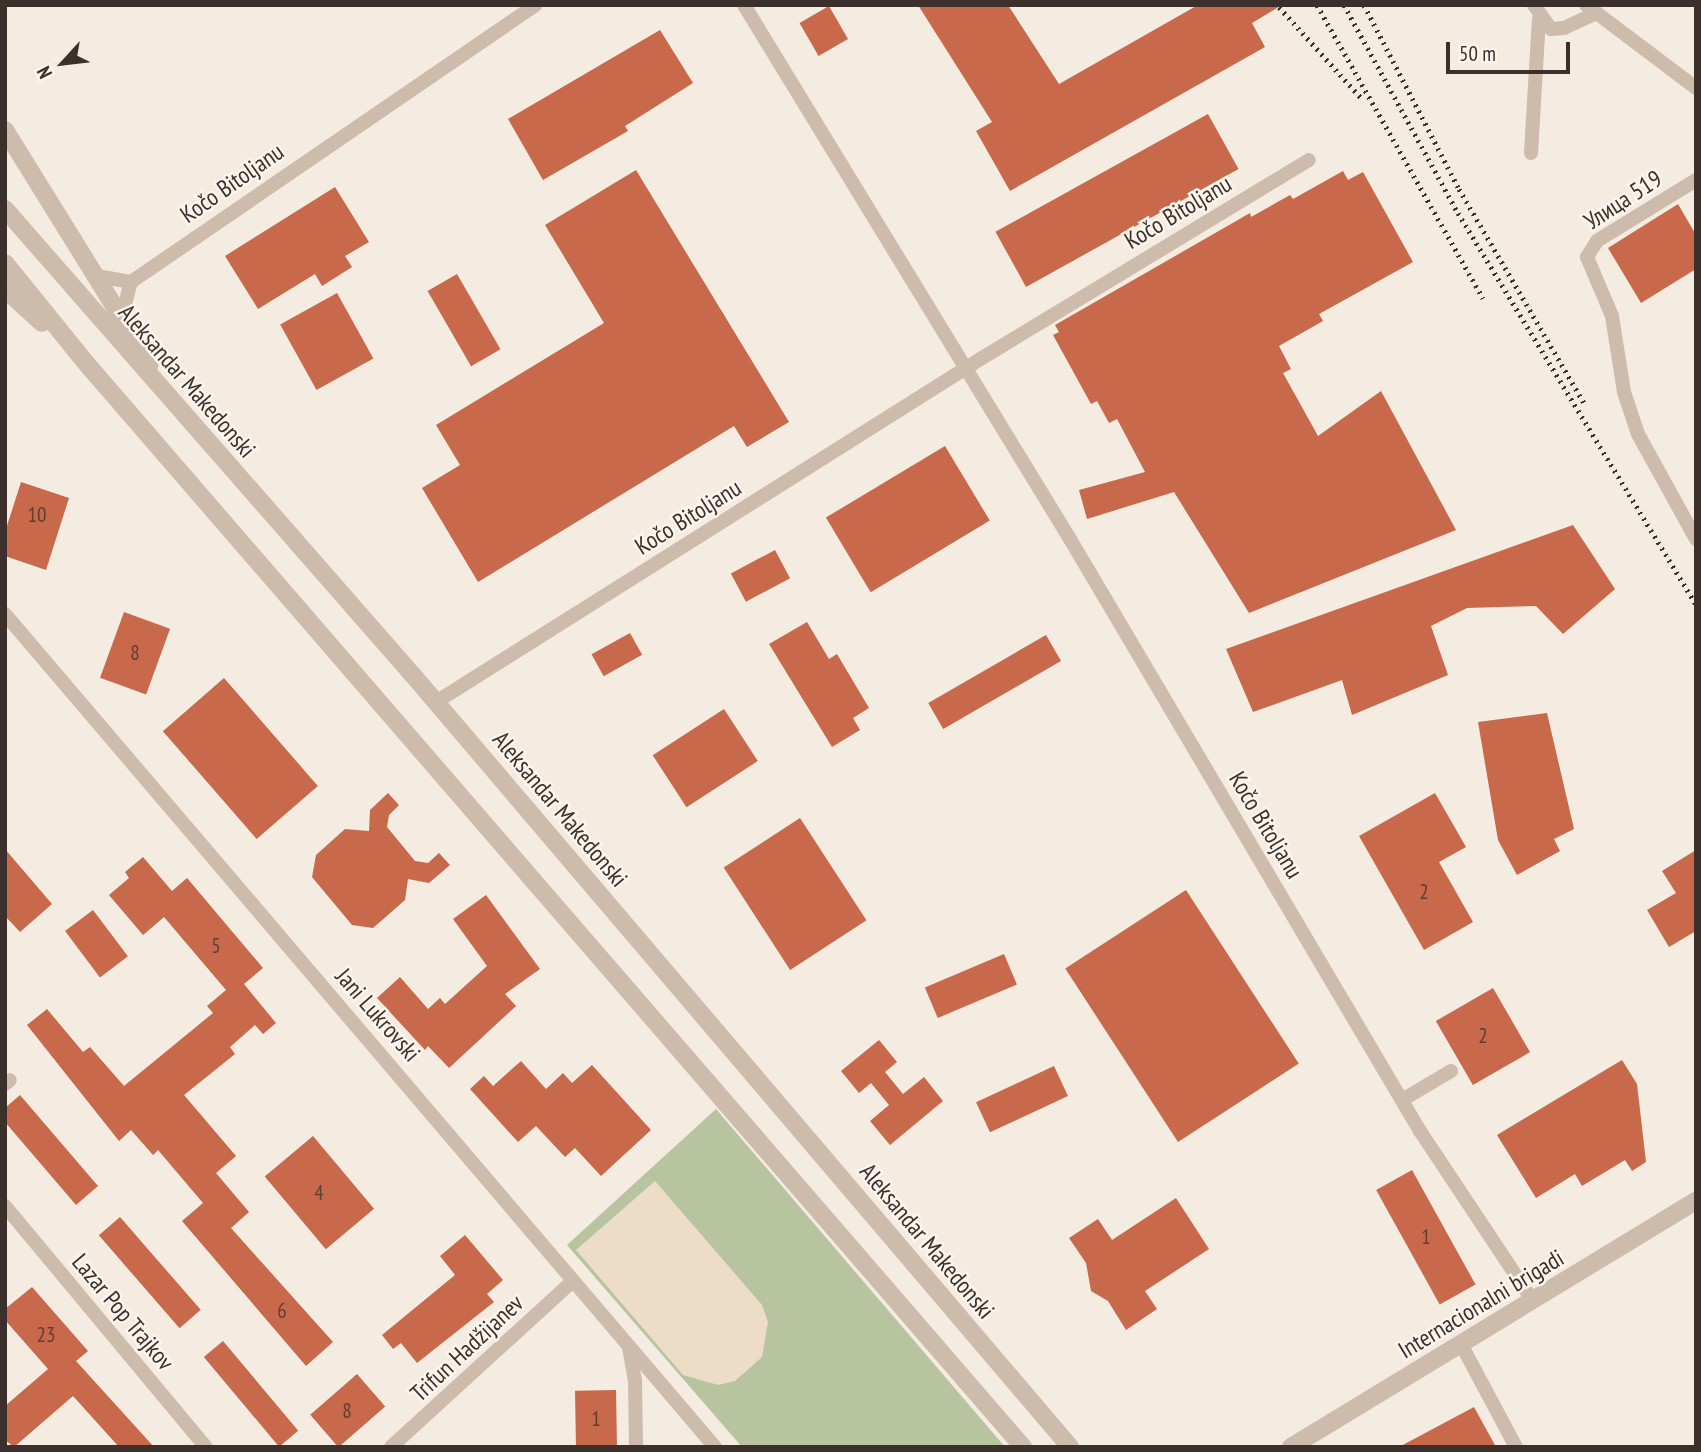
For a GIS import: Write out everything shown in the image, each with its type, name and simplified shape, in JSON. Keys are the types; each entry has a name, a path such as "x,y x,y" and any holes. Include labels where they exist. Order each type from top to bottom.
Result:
{"street":[{"name":"Kočo Bitoljanu","path":"131,282 536,5"},
{"name":"Kočo Bitoljanu","path":"744,5 964,370 1070,539 1402,1100 1533,1301"},
{"path":"1537,12 1551,29 1564,29 1590,9 1696,88"},
{"path":"1531,153 1537,12"},
{"path":"5,130 173,403"},
{"name":"Kočo Bitoljanu","path":"436,702 964,370 1309,160"},
{"name":"Улица 519","path":"1696,180 1598,241 1589,249 1588,265 1612,316 1624,392 1639,434 1696,539"},
{"name":"Aleksandar Makedonski","path":"5,209 436,702 1069,1443"},
{"path":"5,263 86,363 1021,1446"},
{"path":"97,276 131,282 122,317"},
{"path":"5,289 86,363"},
{"name":"Jani Lukrovski","path":"5,614 715,1447"},
{"path":"1402,1100 1451,1071"},
{"name":"Internacionalni brigadi","path":"1291,1447 1696,1201"},
{"name":"Lazar Pop Trajkov","path":"5,1206 206,1447"},
{"name":"Trifun Hadžijanev","path":"391,1447 573,1281"},
{"path":"629,1345 635,1380 636,1447"},
{"path":"1461,1345 1516,1447"}],"green space":[{"path":"716,1109 1005,1447 742,1447 567,1245"}],"shaded area":[{"path":"655,1181 762,1305 768,1322 762,1357 735,1381 718,1385 683,1375 576,1250"}],"building":[{"path":"918,5 1008,5 1059,84 1198,5 1282,5 1252,23 1265,47 1010,191 976,131 992,122"},
{"path":"829,6 848,39 819,56 800,23"},
{"path":"660,30 693,83 625,126 628,131 543,180 508,119"},
{"path":"1208,114 1239,169 1026,287 995,232"},
{"path":"636,170 789,422 747,447 734,426 478,582 422,488 460,465 436,425 604,323 545,225"},
{"path":"1343,171 1348,180 1363,172 1413,262 1319,314 1323,321 1279,346 1291,369 1283,373 1318,436 1381,391 1456,530 1249,613 1174,492 1087,519 1079,490 1145,472 1117,419 1109,423 1097,401 1091,404 1053,335 1059,332 1055,325 1250,213 1251,217 1290,195 1293,199"},
{"path":"335,187 369,242 345,256 352,267 322,286 315,274 258,309 225,256"},
{"path":"1678,204 1696,235 1696,269 1641,303 1608,248"},
{"path":"457,274 500,349 471,366 428,291"},
{"path":"337,293 373,359 317,390 280,325"},
{"path":"945,446 990,521 871,592 826,518"},
{"path":"21,482 69,498 46,570 5,556 5,532"},
{"path":"1573,525 1615,589 1563,634 1536,606 1467,608 1431,626 1448,675 1352,715 1342,680 1253,712 1226,649"},
{"path":"775,550 790,578 746,602 731,573"},
{"path":"124,612 170,629 146,695 100,678"},
{"path":"807,622 829,659 837,654 869,708 853,718 860,730 832,747 769,644"},
{"path":"630,633 642,655 604,676 592,654"},
{"path":"1046,635 1061,661 943,729 928,703"},
{"path":"224,678 318,786 257,839 163,731"},
{"path":"724,709 758,761 686,807 653,755"},
{"path":"1547,713 1574,829 1554,839 1560,851 1517,875 1498,840 1478,722"},
{"path":"388,793 399,805 389,815 387,827 415,861 428,863 439,853 450,865 429,883 408,879 405,900 373,928 352,925 312,877 316,855 345,829 369,831 370,810"},
{"path":"1435,793 1466,847 1439,862 1473,922 1424,950 1359,836"},
{"path":"800,818 866,920 790,970 724,868"},
{"path":"5,849 52,904 20,932 5,916"},
{"path":"1696,850 1696,931 1669,947 1647,910 1676,893 1662,871"},
{"path":"143,857 172,891 187,878 263,968 244,984 276,1023 263,1034 255,1025 230,1047 235,1054 184,1095 236,1156 216,1173 249,1212 231,1228 333,1342 306,1366 182,1221 203,1203 158,1150 153,1155 131,1130 119,1141 27,1025 47,1009 83,1052 90,1047 124,1086 213,1013 207,1006 226,990 164,917 143,935 109,895 129,878 125,872"},
{"path":"1186,890 1299,1064 1178,1142 1065,968"},
{"path":"486,895 540,969 505,994 516,1006 449,1068 428,1046 425,1050 377,998 400,977 428,1009 440,998 445,1004 487,966 453,919"},
{"path":"93,910 128,956 100,977 65,931"},
{"path":"1004,954 1017,984 938,1018 925,988"},
{"path":"1493,988 1530,1052 1473,1085 1436,1021"},
{"path":"879,1040 897,1062 885,1072 903,1094 924,1077 943,1101 890,1145 870,1121 889,1105 871,1083 859,1093 841,1071"},
{"path":"1622,1060 1637,1084 1646,1162 1632,1171 1625,1160 1582,1186 1575,1174 1536,1198 1497,1135"},
{"path":"521,1061 546,1089 563,1073 572,1083 592,1065 651,1130 601,1176 575,1148 565,1157 536,1126 518,1142 470,1089 484,1076 493,1086"},
{"path":"1054,1066 1068,1096 990,1132 976,1102"},
{"path":"20,1095 98,1186 76,1205 5,1122 5,1108"},
{"path":"313,1136 374,1209 326,1249 265,1176"},
{"path":"1412,1170 1476,1285 1440,1304 1376,1190"},
{"path":"1176,1198 1209,1249 1145,1291 1157,1309 1126,1330 1108,1301 1091,1291 1086,1263 1069,1238 1098,1219 1112,1240"},
{"path":"120,1217 201,1310 180,1328 99,1235"},
{"path":"465,1235 503,1280 487,1294 494,1302 417,1363 401,1343 393,1349 382,1335 455,1275 440,1256"},
{"path":"32,1287 88,1351 76,1361 154,1447 119,1447 73,1396 14,1447 5,1440 5,1406 48,1369 5,1320 5,1309"},
{"path":"223,1341 298,1431 279,1447 204,1357"},
{"path":"357,1374 385,1406 339,1447 310,1415"},
{"path":"616,1390 617,1447 576,1447 575,1391"},
{"path":"1474,1407 1496,1447 1399,1447"}],"railway":[{"path":"1317,5 1483,298"},
{"path":"1344,5 1458,213 1696,605"},
{"path":"1364,5 1459,189 1586,406"},
{"path":"1279,7 1363,100"}]}
